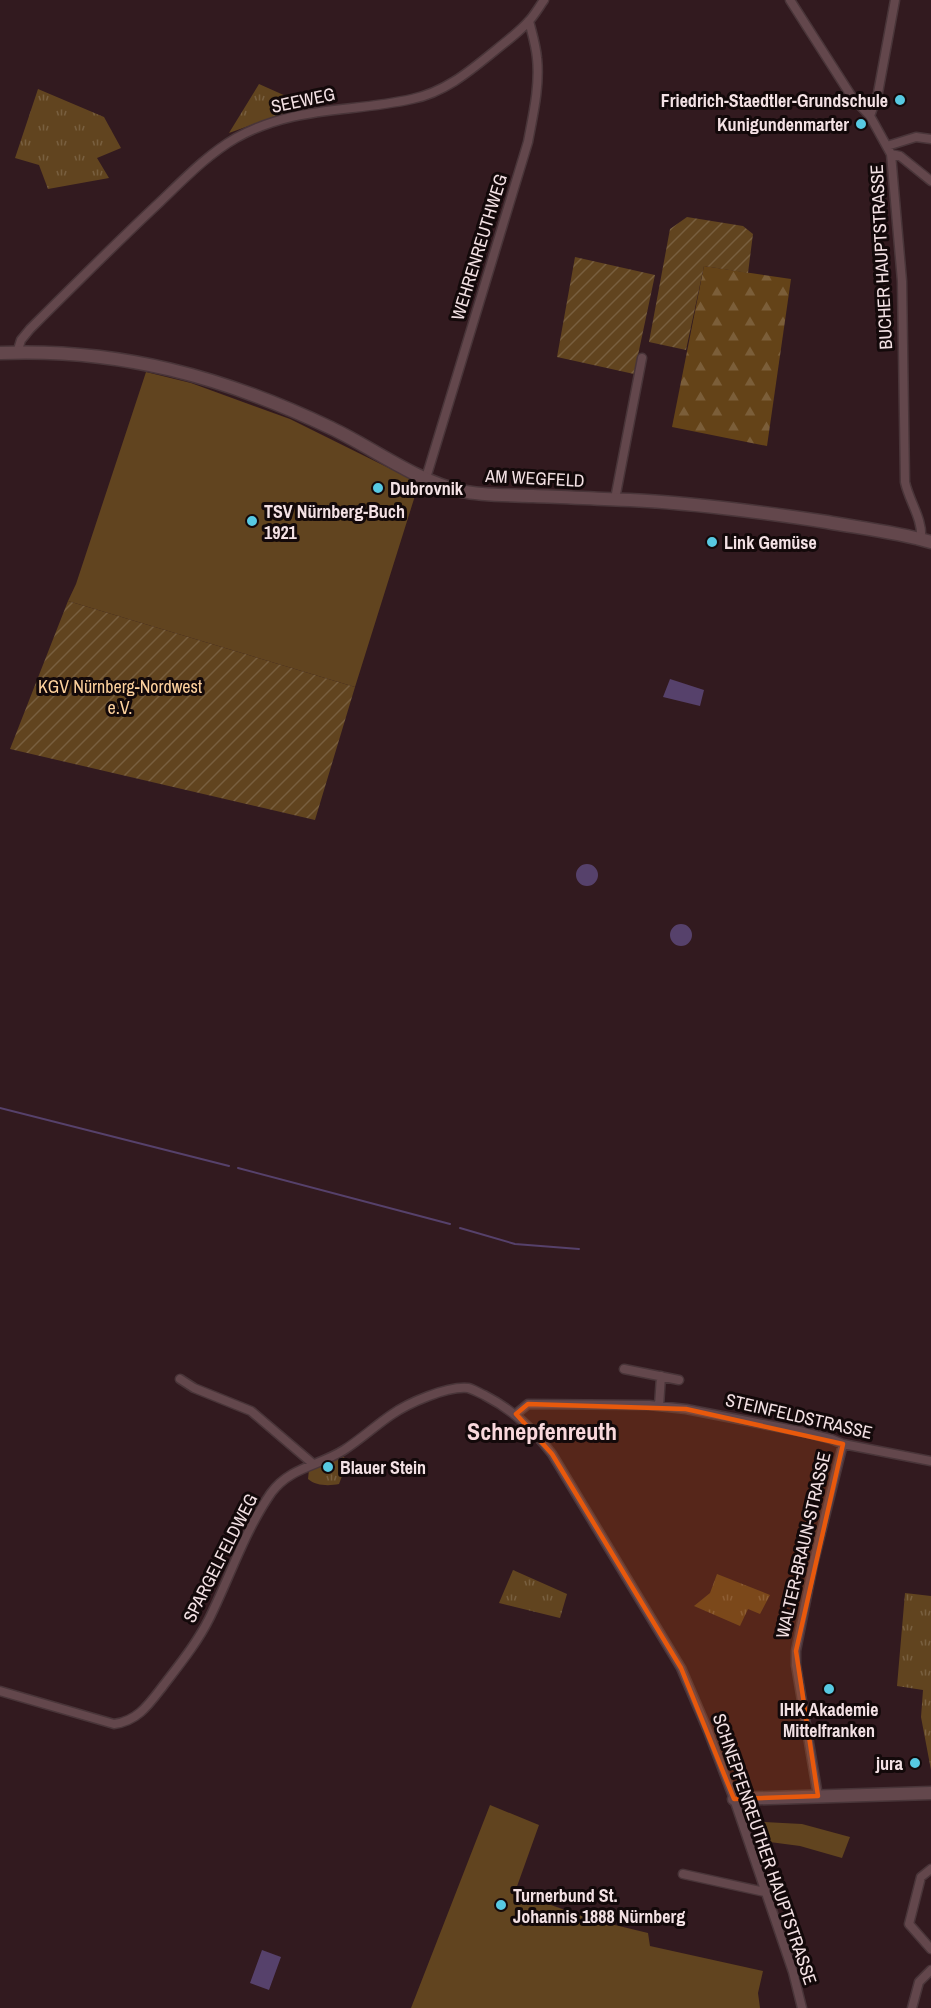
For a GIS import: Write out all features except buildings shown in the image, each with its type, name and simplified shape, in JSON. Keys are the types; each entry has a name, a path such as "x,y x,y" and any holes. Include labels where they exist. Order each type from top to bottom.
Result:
{"street":[{"name":"SEEWEG","path":"17,353 25,334 116,243 199,165 236,138 276,120 318,111 387,104 414,99 440,90 462,77 529,21 544,0"},
{"name":"BUCHER HAUPTSTRASSE","path":"790,0 852,97 870,116 889,150 903,281 905,482 908,496 926,540"},
{"path":"870,116 878,93 895,0"},
{"name":"WEHRENREUTHWEG","path":"426,478 528,142 537,70 537,57 529,21"},
{"path":"889,150 916,137 931,139"},
{"path":"889,150 931,181"},
{"name":"AM WEGFELD","path":"0,353 111,357 192,375 242,391 307,418 449,488 476,493 679,503 757,512 926,540"},
{"path":"615,499 642,358"},
{"path":"624,1369 679,1380"},
{"path":"659,1406 661,1376"},
{"path":"180,1379 194,1388 251,1411 312,1463"},
{"name":"SPARGELFELDWEG","path":"0,1691 114,1724 131,1720 138,1715 185,1657 209,1621 254,1518 273,1490 295,1472 312,1463 336,1455 363,1438 392,1414 415,1401 442,1392 467,1388"},
{"name":"SCHNEPFENREUTHER HAUPTSTRASSE","path":"467,1388 498,1402 516,1414 541,1439 681,1668 734,1799 793,1972 802,2008"},
{"name":"STEINFELDSTRASSE","path":"516,1414 528,1404 659,1406 695,1410 831,1439 843,1444 931,1461"},
{"name":"WALTER-BRAUN-STRASSE","path":"818,1796 799,1685 796,1651 813,1565 843,1444"},
{"path":"734,1799 931,1792"},
{"path":"931,1869 921,1877 909,1924 931,1949"},
{"path":"683,1874 765,1892"},
{"path":"912,2008 919,1982 931,1970"}],"highlighted area":[{"path":"528,1404 686,1409 843,1444 796,1651 818,1796 734,1799 681,1668 552,1454 516,1414"}],"green space":[{"path":"259,84 306,105 229,133"},
{"path":"38,89 104,117 121,148 97,158 109,178 48,189 39,165 15,158"},
{"path":"687,217 743,226 753,234 748,273 704,266 686,350 649,342 670,229"},
{"path":"575,257 655,275 634,374 557,357"},
{"path":"704,266 791,279 767,446 672,427"},
{"name":"TSV Nürnberg-Buch 1921","path":"146,372 191,383 290,419 419,483 355,687 68,601 76,584"},
{"name":"KGV Nürnberg-Nordwest e.V.","path":"68,601 355,687 315,820 10,749"},
{"path":"344,1457 347,1463 339,1484 323,1485 308,1479 309,1470"},
{"path":"513,1570 567,1594 560,1618 499,1603"},
{"path":"717,1574 770,1595 760,1614 748,1609 740,1626 694,1606 710,1593"},
{"path":"905,1593 931,1596 931,1770 921,1717 923,1690 897,1686"},
{"name":"Turnerbund St. Johannis 1888 Nürnberg","path":"490,1805 539,1825 515,1892 590,1919 648,1933 650,1946 763,1971 758,1993 760,2008 411,2008"},
{"path":"764,1822 802,1824 850,1837 842,1858 800,1846 762,1841"}],"shaded area":[{"path":"670,679 704,690 700,706 663,697"},
{"path":"587,864 595,867 598,875 595,883 587,886 579,883 576,875 579,867"},
{"path":"681,924 689,927 692,935 689,943 681,946 673,943 670,935 673,927"},
{"path":"262,1950 281,1957 269,1990 250,1983"}],"waterway":[{"path":"0,1108 229,1166"},
{"path":"238,1168 450,1224"},
{"path":"460,1228 515,1244 579,1249"}],"place":[{"name":"Friedrich-Staedtler-Grundschule","path":"900,100"},
{"name":"Kunigundenmarter","path":"861,124"},
{"name":"Dubrovnik","path":"378,488"},
{"name":"TSV Nürnberg-Buch 1921","path":"252,521"},
{"name":"Link Gemüse","path":"712,542"},
{"name":"Blauer Stein","path":"328,1467"},
{"name":"IHK Akademie Mittelfranken","path":"829,1689"},
{"name":"jura","path":"915,1763"},
{"name":"Turnerbund St. Johannis 1888 Nürnberg","path":"501,1905"}],"district":[{"name":"Schnepfenreuth","path":"542,1431"}]}
